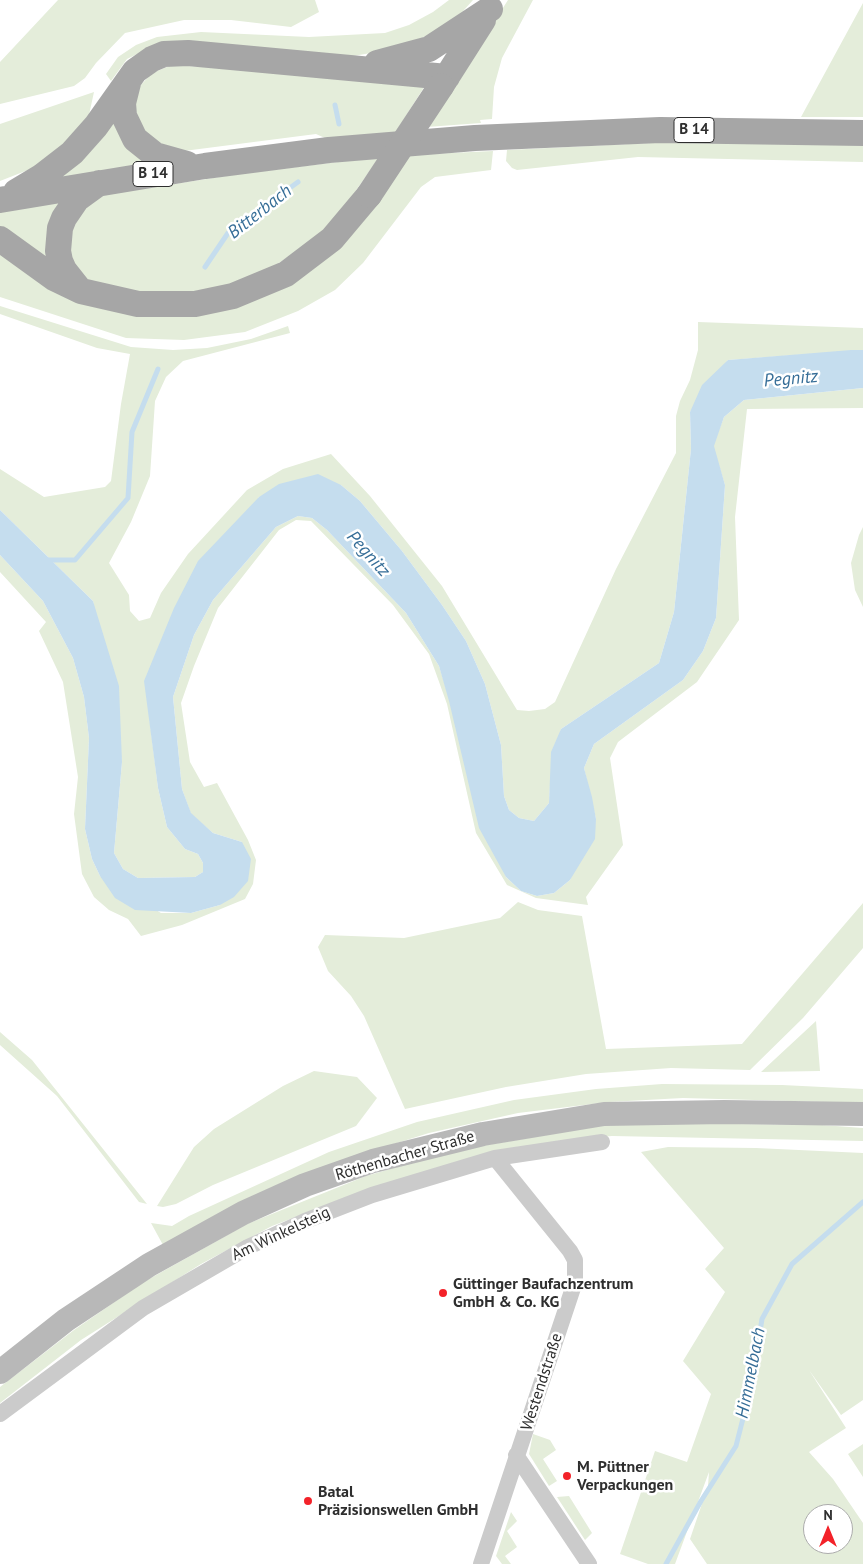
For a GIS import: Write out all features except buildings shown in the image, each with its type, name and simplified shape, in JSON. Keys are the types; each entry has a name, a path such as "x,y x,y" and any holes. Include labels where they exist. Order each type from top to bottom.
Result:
{"main road":[{"path":"345,67 394,60 429,49 492,4"},
{"path":"0,239 54,278 81,291 119,301 157,306 195,304 251,290 286,274 318,252 346,225 369,195 492,4"},
{"path":"1,200 41,177 72,153 96,126 135,71 152,59 175,53 345,67 444,81"},
{"path":"130,78 125,90 124,116 135,139 155,156 176,162 205,166"},
{"name":"B 14","path":"1,200 205,166 337,150 475,138 670,130 863,133"},
{"path":"81,291 68,277 60,261 58,251 60,228 66,214 77,199 100,182"},
{"name":"Röthenbacher Straße","path":"0,1372 66,1320 149,1265 252,1209 306,1185 372,1161 483,1134 604,1114 724,1112 863,1114"}],"street":[{"name":"Am Winkelsteig","path":"0,1414 132,1315 248,1247 305,1221 372,1195 495,1158 602,1142"},
{"name":"Westendstraße","path":"481,1564 574,1282 575,1260 495,1158"},
{"path":"516,1455 589,1564"}],"green space":[{"path":"58,0 315,0 319,12 291,27 231,20 184,20 125,33 96,63 85,78 74,86 0,104 0,62"},
{"path":"449,0 473,0 448,28 389,50 353,56 162,42 127,59 111,81 106,74 118,57 136,45 157,37 201,32 309,37 385,33 409,25 433,12"},
{"path":"508,0 533,0 502,58 494,87 492,119 480,120 481,123 427,127"},
{"path":"863,3 863,117 801,117"},
{"path":"172,65 428,81 395,133 325,138 316,134 176,152 148,144 133,103 138,88 152,73"},
{"path":"94,92 87,124 46,163 0,181 0,124"},
{"path":"111,114 145,163 53,182"},
{"path":"671,142 825,143 863,146 863,162 638,157 517,170 512,168 506,161 507,150"},
{"path":"493,151 491,170 435,177 421,187 363,263 335,290 298,311 245,332 184,340 126,338 0,297 0,252 109,310 297,280 409,155"},
{"path":"379,157 353,195 320,235 276,265 231,285 186,295 139,295 90,284 69,259 69,221 103,195 239,174"},
{"path":"57,202 61,206 54,267 0,233 0,212"},
{"path":"0,306 131,347 173,350 207,348 251,339 288,326 290,333 183,361 166,377 155,401 150,476 131,522 109,563 129,595 130,611 139,621 150,618 161,593 188,554 247,490 283,469 331,454 370,496 442,586 517,710 529,711 545,709 555,702 616,569 676,453 676,416 680,401 690,380 698,350 698,322 863,328 863,350 728,360 690,412 691,449 674,612 659,663 561,729 550,785 549,803 534,821 519,818 509,810 504,796 501,745 485,684 466,641 402,551 360,501 341,485 259,497 149,715 158,788 167,827 185,849 198,854 203,863 203,872 195,877 138,878 123,869 114,853 122,762 93,601 0,510 0,469 44,497 105,487 111,481 121,404 130,354 97,348 0,314"},
{"path":"863,388 863,408 747,409 735,517 739,620 697,682 618,742 610,758 623,845 586,897 588,905 536,898 507,885 476,833 447,704 429,654 393,605 311,521 296,520 279,530 218,608 181,703 190,762 204,787 217,783 248,840 256,860 253,884 245,899 182,925 141,936 128,919 109,910 94,897 82,874 74,814 78,777 63,682 39,631 46,622 0,572 0,555 43,601 73,658 84,697 89,738 85,829 92,859 100,876 161,913 191,913 220,905 242,842 213,833 191,814 182,789 173,697 194,635 213,600 276,527 298,516 312,518 327,530 406,613 439,666 506,877 521,891 537,896 554,893 570,880 596,819 584,768 594,744 683,680 703,651 716,618 725,485 713,446 724,417 744,400"},
{"path":"863,527 863,607 855,590 851,563"},
{"path":"518,902 538,910 582,916 606,1049 742,1044 863,903 863,948 803,1018 750,1070 671,1068 586,1074 506,1087 405,1109 364,1016 351,996 328,971 318,947 325,935 404,938 500,918"},
{"path":"816,1021 820,1071 761,1072"},
{"path":"0,1032 32,1060 147,1204 139,1202 57,1096 0,1045"},
{"path":"314,1071 357,1077 377,1098 356,1126 213,1185 176,1204 163,1207 157,1206 194,1147 214,1129 283,1086"},
{"path":"662,1084 782,1085 863,1089 863,1103 683,1098 609,1102 518,1113 429,1133 333,1163 163,1245 151,1223 172,1226 189,1216 329,1152 417,1122 514,1100 596,1089"},
{"path":"654,1123 822,1125 863,1128 863,1141 612,1136 556,1141 348,1197 272,1226 201,1264 81,1340 0,1403 0,1387 74,1330 142,1283 247,1224 366,1176 457,1150 606,1125"},
{"path":"668,1147 756,1148 863,1153 863,1400 841,1415 809,1370 846,1428 809,1452 833,1479 850,1504 803,1504 803,1554 853,1554 853,1508 863,1523 863,1564 707,1564 690,1539 708,1486 709,1472 675,1564 648,1564 620,1554 655,1451 687,1462 711,1394 683,1361 725,1292 705,1269 724,1248 641,1152"},
{"path":"533,1434 550,1440 556,1450 543,1459 557,1481 549,1486 529,1454"},
{"path":"863,1444 863,1477 848,1454"},
{"path":"569,1496 592,1533 585,1540 557,1497"},
{"path":"511,1512 517,1521 507,1531 517,1547 505,1556 511,1564 502,1564 496,1556"}],"water":[{"name":"Pegnitz","path":"863,350 863,388 744,400 724,417 714,446 725,485 716,618 703,651 683,680 594,744 584,768 596,819 595,839 570,880 554,893 537,896 521,891 506,877 479,828 439,666 406,613 327,530 312,518 298,516 276,527 213,600 194,635 173,697 182,789 191,813 213,833 242,842 251,859 248,881 234,897 220,905 191,913 135,910 115,898 100,876 92,859 85,829 89,738 84,697 73,658 43,601 0,555 0,510 93,601 119,686 122,762 114,853 123,869 138,878 195,877 203,872 203,863 198,854 185,849 167,827 158,788 144,681 174,608 198,561 259,497 279,484 318,474 341,485 360,501 402,551 466,641 485,684 501,745 504,796 509,810 519,818 534,821 549,803 551,752 561,729 659,663 674,612 691,449 690,412 702,385 728,360"}],"waterway":[{"name":"Bitterbach","path":"335,105 339,124"},
{"name":"Bitterbach","path":"205,267 228,233 298,182"},
{"name":"Bitterbach","path":"44,560 75,560 128,498 132,432 158,369"},
{"name":"Himmelbach","path":"666,1564 701,1501 736,1446 751,1387 762,1319 792,1264 863,1202"}],"place":[{"name":"Güttinger Baufachzentrum GmbH & Co. KG","path":"443,1293"},
{"name":"M. Püttner Verpackungen","path":"567,1476"},
{"name":"Batal Präzisionswellen GmbH","path":"308,1501"}]}
